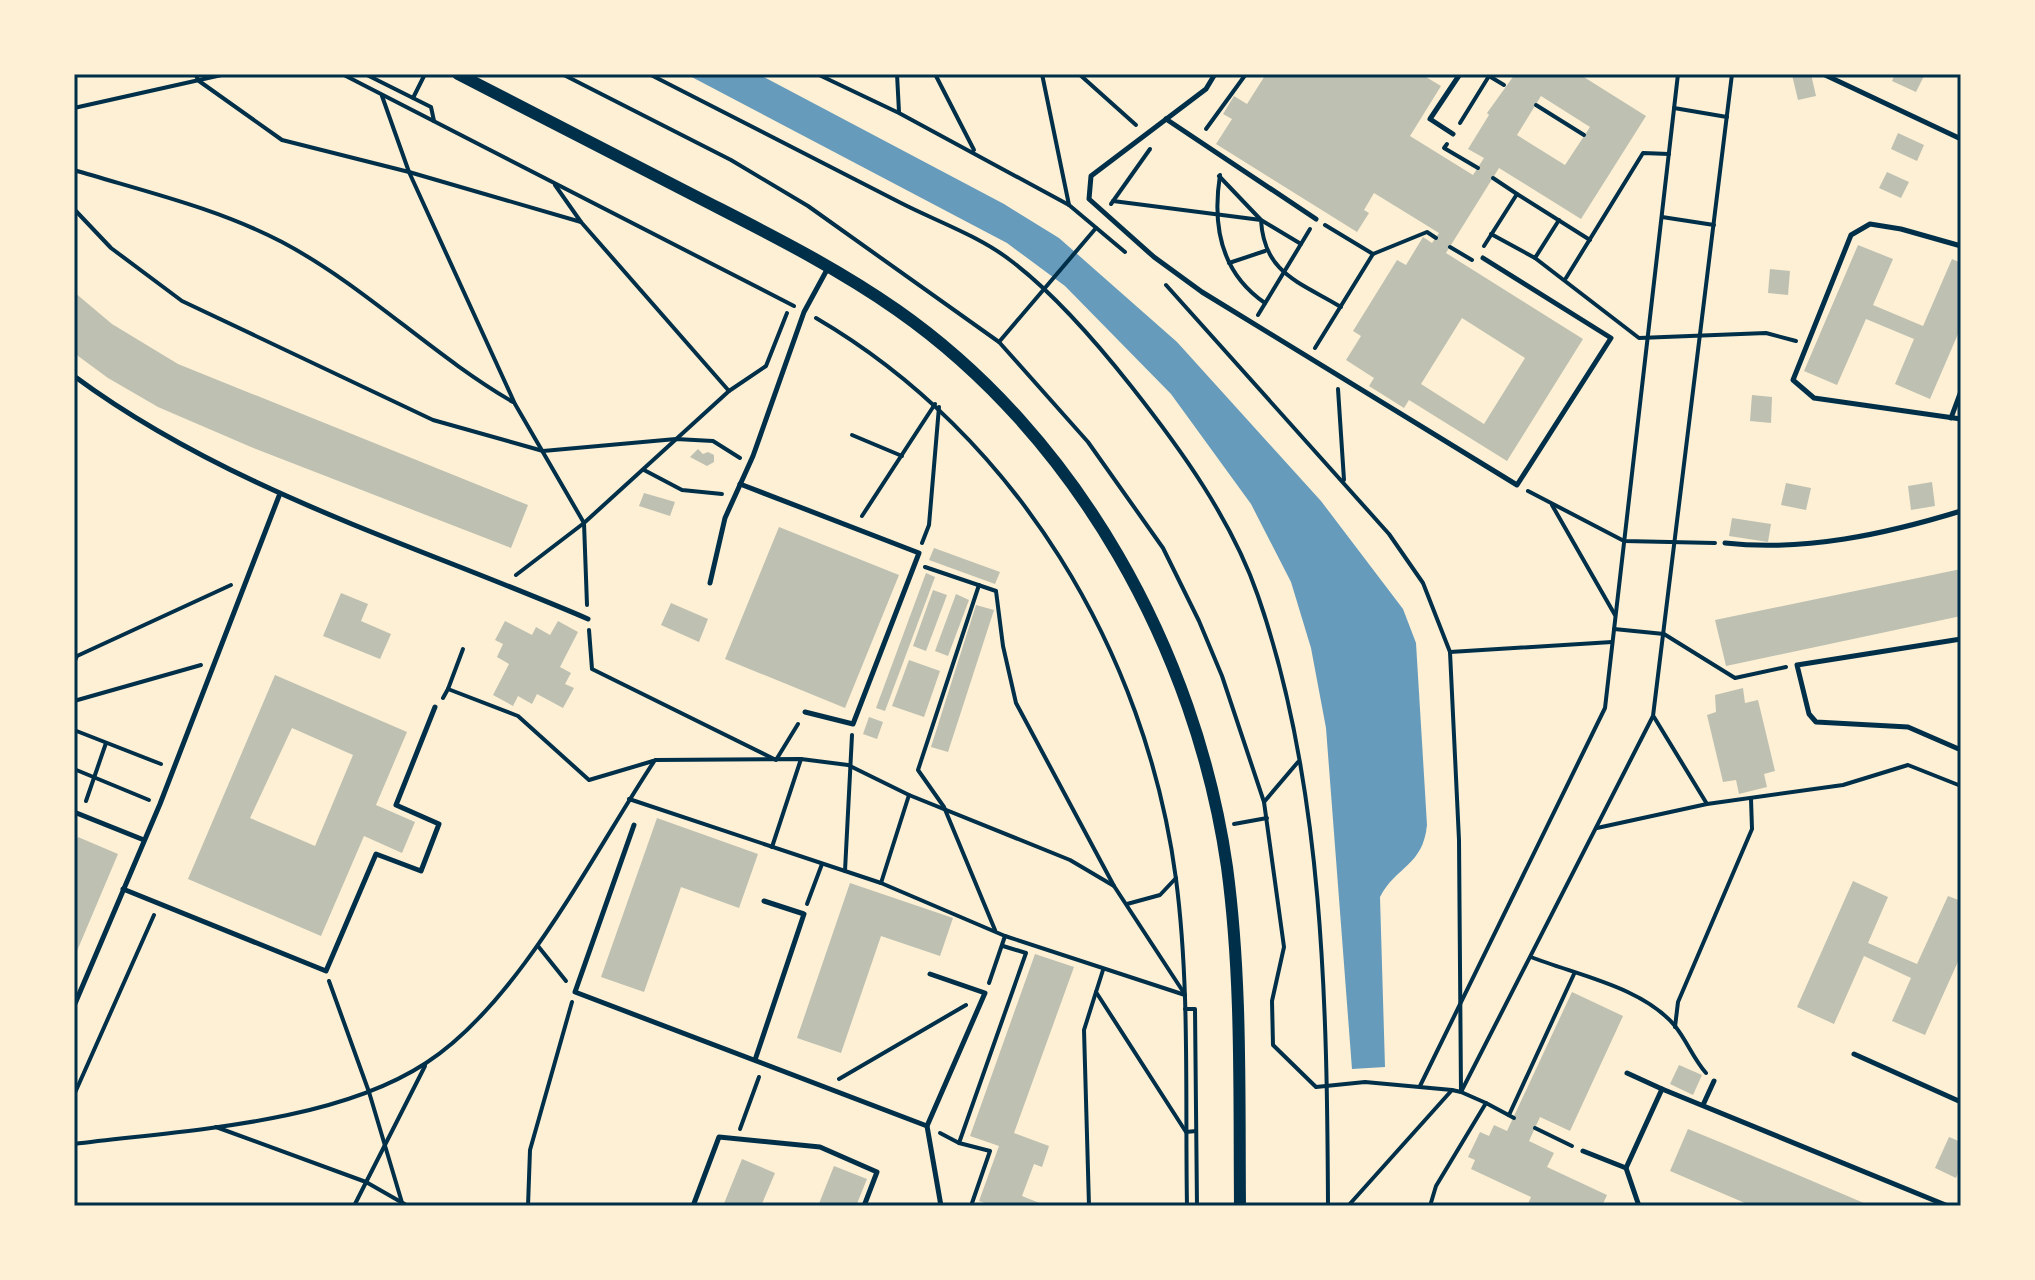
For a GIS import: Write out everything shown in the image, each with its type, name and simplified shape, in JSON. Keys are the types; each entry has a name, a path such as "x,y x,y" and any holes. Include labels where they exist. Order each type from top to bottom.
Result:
{"street":[{"path":"458,74 829,265 901,313 970,371 1028,432 1092,513 1136,585 1168,658 1202,754 1220,827 1235,946 1240,1206"}],"lane":[{"path":"1215,74 1206,89 1168,121 1091,176 1089,199 1154,257 1202,292 1517,485 1611,338 1483,258"},
{"path":"1453,134 1430,119 1460,74"},
{"path":"1823,74 1961,139"},
{"path":"1168,121 1316,219"},
{"path":"1961,246 1901,229 1870,224 1851,235 1793,380 1814,398 1961,419"},
{"path":"710,583 725,518 749,464 804,312 829,265"},
{"path":"74,376 123,412 279,496 588,619"},
{"path":"1951,418 1961,391"},
{"path":"740,484 919,553 853,724 805,712"},
{"path":"74,1006 160,804 279,496"},
{"path":"1725,543 1765,548 1812,543 1917,524 1961,511"},
{"path":"1961,639 1797,665 1809,714 1816,722 1908,727 1961,750"},
{"path":"123,889 326,971 376,854 421,871 439,824 396,805 435,707"},
{"path":"74,812 144,840"},
{"path":"634,825 575,992 927,1126"},
{"path":"755,1060 804,914 764,901"},
{"path":"930,974 985,993 927,1126 941,1206"},
{"path":"1854,1054 1961,1102"},
{"path":"1627,1073 1948,1206"},
{"path":"1703,1105 1714,1081"},
{"path":"1639,1206 1626,1168 1662,1089"},
{"path":"693,1206 719,1137 820,1147 877,1172 864,1206"},
{"path":"1583,1151 1626,1168"}],"path":[{"path":"195,74 199,81 282,140 409,172 581,222"},
{"path":"74,108 226,74"},
{"path":"365,74 431,107 434,121"},
{"path":"413,98 425,74"},
{"path":"562,74 731,160 795,198 999,342 1088,442 1163,548 1222,676 1267,818 1284,947 1272,1001 1273,1045 1316,1087 1365,1082 1452,1090 1511,1116 1574,974"},
{"path":"817,74 975,152 1069,205 1132,257"},
{"path":"897,74 899,113"},
{"path":"935,74 975,152"},
{"path":"1042,74 1069,205"},
{"path":"1079,74 1146,135"},
{"path":"1197,140 1246,74"},
{"path":"1420,1086 1461,996 1605,708 1678,74"},
{"path":"1461,1092 1653,716 1732,74"},
{"path":"1478,168 1444,148 1488,75 1504,85"},
{"path":"381,93 409,172 515,404 584,523 592,669 776,760"},
{"path":"1536,105 1584,135"},
{"path":"1674,108 1727,117"},
{"path":"999,342 1095,228 1168,121"},
{"path":"1566,279 1643,153 1669,154"},
{"path":"1224,158 1214,215 1229,263 1242,287 1265,303 1316,219 1373,254"},
{"path":"74,170 217,214 282,242 348,284 468,376 515,404"},
{"path":"1219,176 1261,220 1301,244"},
{"path":"1493,178 1590,240"},
{"path":"553,183 581,222 729,391"},
{"path":"1450,247 1474,262 1517,194"},
{"path":"1113,201 1261,220"},
{"path":"74,209 111,248 182,301 433,420 543,451 676,439 713,441 749,464"},
{"path":"1662,217 1714,225"},
{"path":"1261,220 1266,251 1274,265 1341,307"},
{"path":"1535,258 1559,220"},
{"path":"1310,356 1373,254 1427,232 1436,238"},
{"path":"1491,234 1566,279 1639,338 1701,333 1766,333 1807,344"},
{"path":"1229,263 1266,251"},
{"path":"1156,277 1180,296 1389,534 1423,583 1450,652 1461,1092"},
{"path":"505,584 584,523 729,391 766,366 791,304"},
{"path":"1336,373 1344,438 1344,482"},
{"path":"854,528 937,405 929,525 919,553"},
{"path":"852,435 902,456"},
{"path":"643,469 682,490 735,495"},
{"path":"1517,485 1624,541 1725,543"},
{"path":"1550,503 1615,616"},
{"path":"629,799 881,883 1005,936 1185,995 1114,886 1016,703 1003,646 996,591 915,563"},
{"path":"74,663 77,656 249,577"},
{"path":"979,585 918,770 944,807 995,931"},
{"path":"1614,629 1664,634 1735,678 1797,665"},
{"path":"1450,652 1612,642"},
{"path":"435,707 448,689 463,649"},
{"path":"74,701 218,658"},
{"path":"448,689 518,716 589,780 655,760 801,759 848,765 909,795 1070,860 1114,886"},
{"path":"776,760 805,712"},
{"path":"1653,716 1707,804"},
{"path":"845,871 848,765 853,724"},
{"path":"74,730 173,768"},
{"path":"81,815 106,743"},
{"path":"772,847 801,759"},
{"path":"74,1144 256,1121 369,1092 427,1063 479,1017 538,946 655,760"},
{"path":"1264,802 1298,762"},
{"path":"1597,828 1707,804 1843,785 1908,765 1961,786"},
{"path":"74,769 160,804"},
{"path":"881,883 909,795"},
{"path":"1675,1027 1678,1002 1752,829 1751,799"},
{"path":"1220,827 1267,818"},
{"path":"804,914 822,864"},
{"path":"1126,904 1160,895 1176,878"},
{"path":"74,1095 159,904"},
{"path":"824,1088 985,993 1005,936"},
{"path":"528,1206 530,1150 575,992 538,946"},
{"path":"971,1206 990,1151 959,1143 1026,953 1003,946"},
{"path":"1531,957 1629,994 1658,1011 1675,1027 1696,1061 1714,1081"},
{"path":"1089,1206 1084,1030 1103,970"},
{"path":"326,971 369,1092 401,1199 406,1206"},
{"path":"1096,992 1186,1132 1196,1131"},
{"path":"1185,1009 1195,1009 1197,1206"},
{"path":"354,1206 427,1063"},
{"path":"736,1138 764,1063"},
{"path":"1348,1206 1452,1090"},
{"path":"1430,1206 1436,1186 1486,1103"},
{"path":"214,1127 366,1182 401,1199"},
{"path":"1535,1128 1583,1151"}],"water":[{"path":"686,74 758,74 1004,204 1059,238 1177,342 1321,501 1403,609 1416,643 1427,825 1415,858 1380,897 1385,1067 1352,1069 1326,728 1311,648 1291,582 1251,504 1171,394 1065,286 1007,243"}],"building":[{"path":"1266,74 1421,74 1441,86 1410,136 1473,175 1484,158 1468,149 1489,115 1487,113 1515,74 1579,74 1646,116 1581,219 1499,168 1446,253 1583,339 1507,461 1409,400 1404,408 1369,386 1374,378 1346,360 1361,336 1353,331 1397,260 1406,265 1423,237 1432,243 1439,233 1374,193 1364,210 1369,213 1357,232 1216,144 1232,119 1223,114 1234,96 1247,104","holes":["1541,96 1590,127 1565,165 1517,135","1462,318 1525,358 1484,424 1421,384"]},
{"path":"1811,74 1816,96 1798,100 1792,75"},
{"path":"1895,74 1925,74 1916,92 1892,81"},
{"path":"1898,133 1924,145 1917,161 1891,149"},
{"path":"1887,172 1909,182 1901,198 1879,188"},
{"path":"1858,245 1893,259 1873,305 1923,326 1952,259 1961,263 1961,327 1930,399 1895,384 1914,339 1866,319 1837,385 1804,371"},
{"path":"1770,269 1790,271 1788,295 1768,293"},
{"path":"74,292 112,324 178,364 528,505 511,548 251,447 158,407 108,378 74,353"},
{"path":"1752,395 1772,397 1771,423 1750,421"},
{"path":"698,449 703,454 708,452 714,455 714,462 707,466 690,457"},
{"path":"1932,482 1935,506 1911,510 1908,486"},
{"path":"1786,483 1811,488 1806,510 1781,505"},
{"path":"644,493 675,502 670,516 639,506"},
{"path":"1732,518 1771,524 1768,542 1729,536"},
{"path":"779,527 899,575 845,708 725,659"},
{"path":"934,548 1000,572 995,584 929,560"},
{"path":"1961,569 1961,616 1726,666 1715,620"},
{"path":"926,573 935,577 885,711 876,708"},
{"path":"933,590 947,595 926,651 913,646"},
{"path":"341,593 368,604 361,621 391,634 380,659 323,636"},
{"path":"956,594 969,600 948,656 935,651"},
{"path":"671,603 708,619 699,642 661,625"},
{"path":"976,605 994,610 948,752 931,747"},
{"path":"505,621 532,635 536,627 550,635 558,621 578,632 560,667 571,673 565,684 574,688 563,708 537,694 532,704 518,696 513,706 493,695 509,664 497,657 503,644 495,640"},
{"path":"909,660 940,671 924,717 892,706"},
{"path":"275,675 407,732 376,805 415,822 402,853 364,836 321,936 188,879","holes":["292,728 353,755 315,846 250,818"]},
{"path":"1743,688 1745,703 1758,700 1775,771 1764,774 1767,787 1739,794 1736,780 1723,782 1707,715 1716,712 1715,695"},
{"path":"869,717 883,722 877,739 863,734"},
{"path":"657,818 758,854 739,908 681,887 644,992 601,977"},
{"path":"78,837 118,854 74,958 74,846"},
{"path":"1853,881 1888,897 1868,943 1917,964 1948,896 1961,901 1961,955 1925,1035 1892,1021 1911,978 1864,956 1834,1024 1797,1007"},
{"path":"850,883 953,918 940,956 881,936 841,1053 797,1038"},
{"path":"1035,954 1074,967 1014,1133 1049,1146 1042,1167 1034,1164 1022,1196 1047,1206 993,1206 979,1201 999,1146 970,1136"},
{"path":"1572,992 1623,1016 1570,1131 1540,1117 1529,1141 1554,1153 1547,1167 1607,1195 1602,1206 1527,1206 1531,1197 1471,1169 1475,1160 1468,1157 1480,1132 1489,1136 1494,1125 1507,1131"},
{"path":"1679,1065 1702,1075 1693,1095 1670,1084"},
{"path":"1688,1129 1871,1206 1752,1206 1670,1171"},
{"path":"1949,1137 1961,1142 1961,1166 1956,1178 1935,1168"},
{"path":"742,1159 775,1173 761,1206 723,1206"},
{"path":"834,1166 867,1179 856,1206 818,1206"}]}
